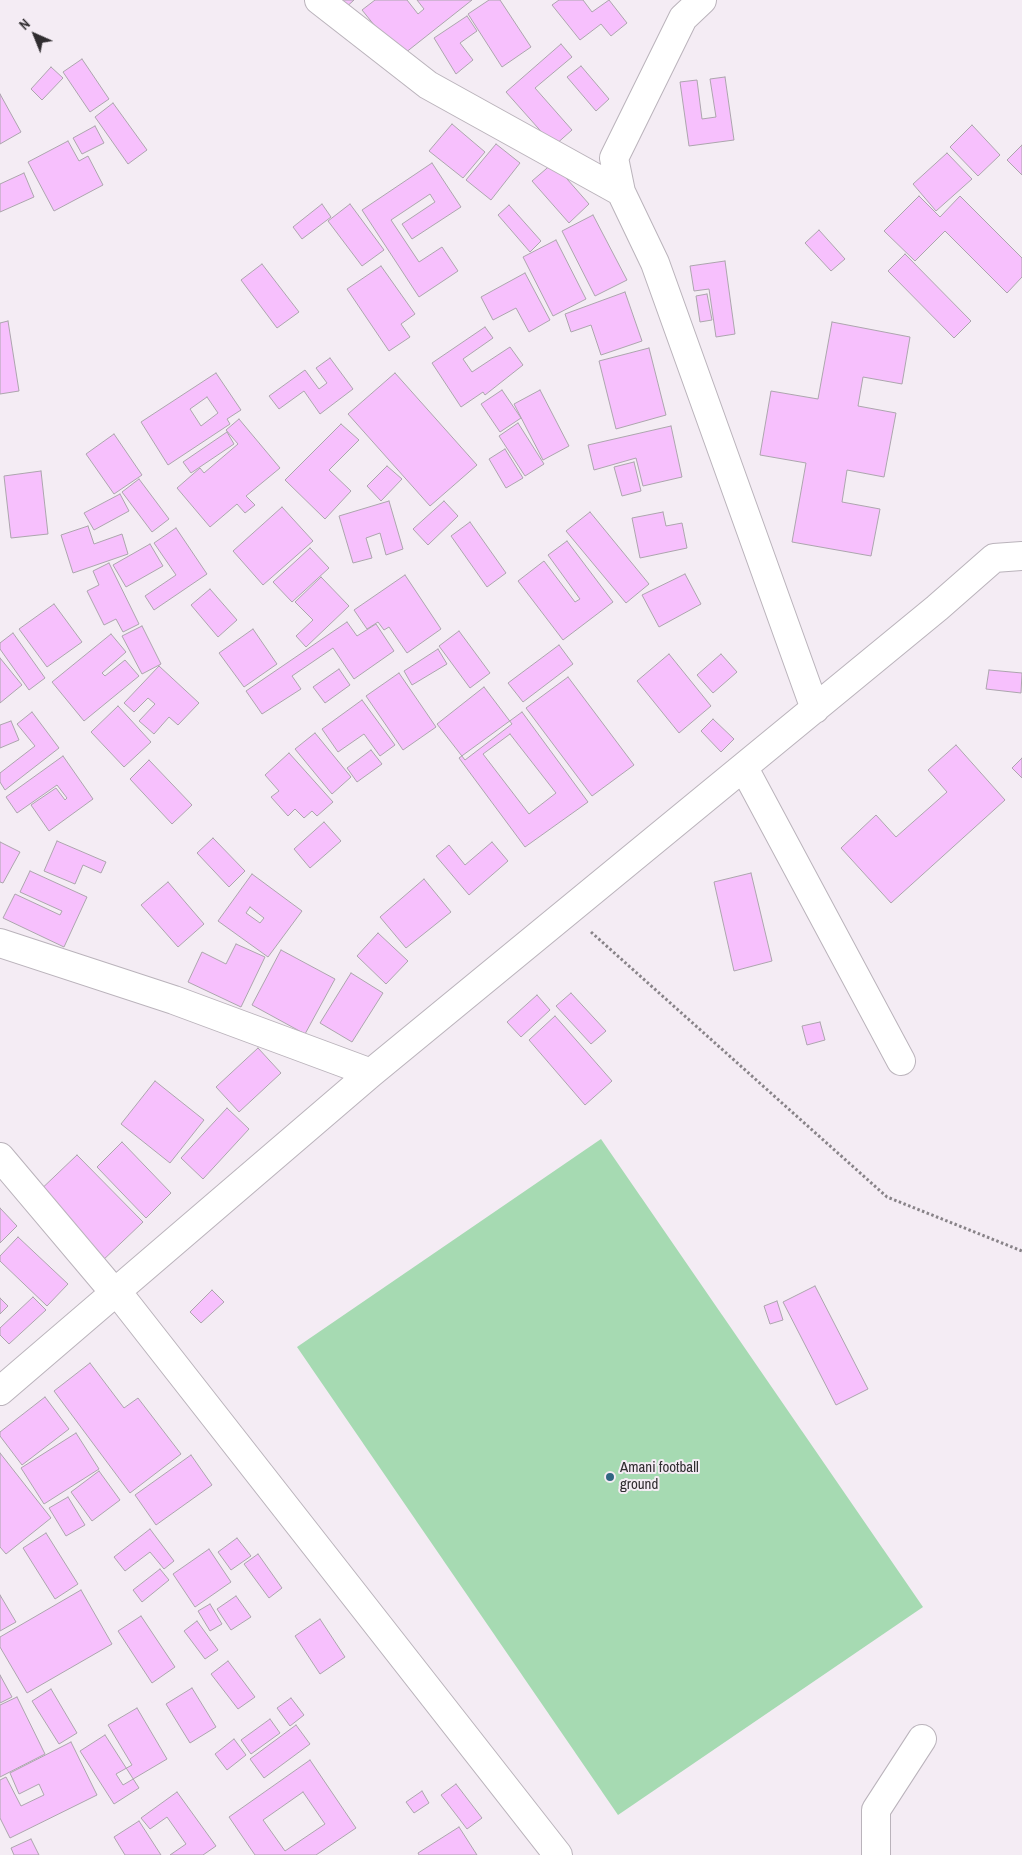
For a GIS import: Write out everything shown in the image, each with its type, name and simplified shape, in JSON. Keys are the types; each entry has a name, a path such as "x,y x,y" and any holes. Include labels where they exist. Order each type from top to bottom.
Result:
{"street":[{"path":"318,0 428,86 622,192"},
{"path":"702,0 683,18 614,158 622,192 655,263 815,709"},
{"path":"0,1391 118,1293 371,1073 744,768 994,558 1022,556"},
{"path":"744,768 901,1061"},
{"path":"0,943 174,1000 371,1073"},
{"path":"0,1156 114,1292 118,1293 558,1855"},
{"path":"876,1855 876,1810 922,1739"}],"path":[{"path":"569,912 887,1197 1022,1250"}],"green space":[{"name":"Amani football ground","path":"601,1139 923,1607 618,1815 297,1347"}],"building":[{"path":"333,0 354,0 343,10"},
{"path":"375,0 407,0 418,14 424,9 417,0 472,0 400,57 362,10"},
{"path":"489,0 500,0 531,47 502,67 468,14"},
{"path":"559,0 583,0 592,12 609,0 627,23 611,36 601,24 580,40 552,5"},
{"path":"467,16 477,31 460,43 473,60 456,74 434,38"},
{"path":"561,44 572,57 535,88 572,130 554,146 506,92"},
{"path":"82,59 109,99 90,112 63,72"},
{"path":"581,66 609,99 596,111 567,77"},
{"path":"51,67 63,78 42,100 31,89"},
{"path":"725,77 734,140 689,146 680,82 697,80 702,119 716,117 710,79"},
{"path":"0,94 21,132 0,144"},
{"path":"113,103 147,150 128,164 95,117"},
{"path":"452,124 485,152 463,178 429,151"},
{"path":"972,125 1000,155 978,176 950,147"},
{"path":"95,126 104,143 82,154 73,138"},
{"path":"68,141 79,161 88,156 103,185 54,211 28,162"},
{"path":"496,144 520,163 491,200 466,180"},
{"path":"1022,145 1022,175 1007,160"},
{"path":"947,153 972,179 936,211 913,184"},
{"path":"432,163 461,207 412,239 402,224 435,202 430,194 391,220 419,262 442,247 458,271 419,297 362,210"},
{"path":"553,163 589,204 569,223 532,181"},
{"path":"24,173 34,197 0,212 0,184"},
{"path":"919,196 940,217 960,196 1022,258 1022,277 1007,293 945,231 915,261 884,231"},
{"path":"322,204 331,217 302,239 293,227"},
{"path":"350,204 384,250 362,266 328,221"},
{"path":"509,205 541,241 530,252 498,215"},
{"path":"593,215 627,280 595,296 562,231"},
{"path":"819,230 845,259 831,271 805,243"},
{"path":"556,240 586,299 553,316 523,257"},
{"path":"905,254 971,321 954,338 888,271"},
{"path":"725,261 735,334 716,337 709,289 694,291 690,266"},
{"path":"262,264 299,312 277,328 241,280"},
{"path":"381,266 415,314 401,324 410,337 389,351 347,289"},
{"path":"525,273 550,320 529,332 516,308 493,320 481,297"},
{"path":"625,292 642,341 601,355 591,325 571,332 565,314"},
{"path":"707,294 712,320 700,322 696,296"},
{"path":"8,321 19,391 0,394 0,323"},
{"path":"832,322 910,337 902,384 863,377 858,406 896,413 884,477 847,470 842,502 880,509 871,556 792,542 806,463 760,455 771,391 818,399"},
{"path":"485,327 493,338 463,359 472,372 510,347 523,365 485,395 483,392 461,407 432,363"},
{"path":"649,348 666,415 616,429 599,361"},
{"path":"330,358 353,389 320,414 304,391 279,409 269,396 305,370 319,389 327,383 316,368"},
{"path":"216,373 241,410 227,419 230,424 168,465 141,422","holes":["207,397 218,413 201,426 190,409"]},
{"path":"395,373 477,465 430,506 348,414"},
{"path":"502,390 521,418 500,432 481,404"},
{"path":"540,390 569,446 543,460 514,404"},
{"path":"239,419 280,468 246,496 255,505 245,513 237,504 210,527 177,488 200,468 204,473 238,444 226,430"},
{"path":"518,423 544,464 525,476 499,436"},
{"path":"341,424 359,440 329,470 351,491 325,519 285,480"},
{"path":"671,426 682,477 643,486 636,458 594,470 588,445"},
{"path":"227,432 234,444 191,473 183,462"},
{"path":"114,434 142,475 114,494 86,454"},
{"path":"505,449 523,478 506,488 489,459"},
{"path":"634,462 641,491 622,496 614,467"},
{"path":"387,466 402,479 381,501 367,486"},
{"path":"41,471 48,534 11,538 4,476"},
{"path":"139,479 169,519 152,532 122,492"},
{"path":"120,494 129,511 94,530 84,513"},
{"path":"389,501 403,549 386,555 380,533 366,538 372,558 353,563 339,516"},
{"path":"444,501 458,516 428,545 413,529"},
{"path":"282,507 313,541 263,585 233,551"},
{"path":"590,512 649,584 626,603 566,531"},
{"path":"663,512 666,526 682,523 687,548 640,558 632,518"},
{"path":"470,522 506,573 487,587 451,536"},
{"path":"88,526 94,544 122,534 128,554 73,573 61,535"},
{"path":"176,528 207,574 154,610 145,596 176,575 154,543"},
{"path":"567,541 613,602 563,640 518,581 544,561 575,602 580,599 548,555"},
{"path":"150,544 163,566 126,587 113,565"},
{"path":"310,548 329,568 292,602 273,582"},
{"path":"109,563 139,624 123,632 116,619 104,625 87,591 99,585 93,571"},
{"path":"685,574 701,604 659,627 642,595"},
{"path":"405,575 441,629 407,653 389,627 384,630 378,622 367,629 354,610"},
{"path":"321,577 349,606 306,647 296,636 313,620 295,602"},
{"path":"210,589 237,620 218,637 191,605"},
{"path":"54,604 82,642 47,667 19,629"},
{"path":"347,622 357,636 376,624 394,651 354,679 333,648 292,676 301,689 262,714 246,691"},
{"path":"142,626 161,664 142,674 122,636"},
{"path":"253,629 277,664 244,687 219,653"},
{"path":"459,631 490,673 470,688 439,646"},
{"path":"13,633 45,678 29,690 0,649 0,643"},
{"path":"111,634 126,652 102,673 105,676 125,660 139,676 84,721 52,682"},
{"path":"559,645 573,664 523,702 508,683"},
{"path":"438,649 447,664 412,685 404,671"},
{"path":"669,654 711,706 679,733 637,681"},
{"path":"721,654 737,672 713,693 697,675"},
{"path":"0,658 22,685 0,703"},
{"path":"159,666 199,703 178,725 169,717 154,734 139,721 155,704 148,698 134,712 124,703"},
{"path":"339,669 350,685 325,703 313,687"},
{"path":"989,670 1022,673 1021,693 986,689"},
{"path":"399,673 436,727 403,750 366,696"},
{"path":"568,677 634,765 592,796 526,708"},
{"path":"484,687 512,724 465,760 437,724"},
{"path":"362,700 395,745 380,756 364,734 338,752 322,729"},
{"path":"118,706 151,742 124,767 91,732"},
{"path":"32,712 59,748 5,790 0,782 0,773 35,746 17,724"},
{"path":"522,712 588,802 525,847 459,758","holes":["510,734 556,793 529,814 483,754"]},
{"path":"713,719 734,739 721,752 701,731"},
{"path":"11,721 19,740 0,748 0,725"},
{"path":"315,733 351,777 332,794 295,749"},
{"path":"956,745 1005,800 891,903 841,848 876,815 896,837 947,792 928,770"},
{"path":"371,750 382,764 357,782 347,768"},
{"path":"289,753 333,802 317,816 312,811 304,818 295,809 288,816 271,797 279,791 265,775"},
{"path":"63,756 93,799 49,831 31,805 56,788 65,800 67,798 57,785 17,813 6,797"},
{"path":"1022,758 1022,778 1012,768"},
{"path":"149,760 192,805 172,824 130,779"},
{"path":"324,822 341,841 310,868 294,849"},
{"path":"213,838 245,871 229,887 197,853"},
{"path":"57,841 106,862 101,873 83,865 75,884 44,871"},
{"path":"0,842 20,852 3,883 0,882"},
{"path":"492,842 508,861 469,895 436,856 449,845 465,865"},
{"path":"30,871 87,897 64,947 3,918 15,894 60,915 62,911 20,892"},
{"path":"751,873 772,961 734,971 714,882"},
{"path":"252,874 302,911 268,957 218,921","holes":["250,907 264,918 260,923 246,913"]},
{"path":"424,879 451,912 406,948 380,917"},
{"path":"168,882 204,924 178,947 141,905"},
{"path":"378,933 408,961 386,984 357,956"},
{"path":"236,944 265,957 241,1007 188,982 202,952 226,964"},
{"path":"281,950 335,979 305,1034 252,1005"},
{"path":"351,973 383,993 352,1042 320,1023"},
{"path":"571,993 606,1031 591,1044 556,1006"},
{"path":"537,995 550,1010 521,1037 507,1022"},
{"path":"555,1016 612,1081 585,1105 529,1040"},
{"path":"820,1022 825,1040 807,1045 802,1026"},
{"path":"258,1048 281,1073 239,1112 216,1087"},
{"path":"155,1081 204,1120 170,1163 121,1124"},
{"path":"227,1108 249,1129 203,1179 181,1158"},
{"path":"122,1142 171,1193 146,1218 97,1167"},
{"path":"77,1155 143,1222 100,1263 34,1196"},
{"path":"0,1208 17,1226 0,1243"},
{"path":"18,1237 68,1284 47,1306 0,1261 0,1256"},
{"path":"815,1286 868,1389 836,1405 783,1302"},
{"path":"212,1290 224,1302 201,1323 190,1312"},
{"path":"33,1297 46,1310 9,1344 0,1335 0,1328"},
{"path":"0,1298 8,1306 0,1314"},
{"path":"777,1301 783,1320 770,1324 764,1306"},
{"path":"90,1363 124,1408 138,1398 181,1454 130,1493 54,1391"},
{"path":"45,1397 69,1429 22,1465 0,1436 0,1432"},
{"path":"76,1433 99,1469 44,1504 21,1468"},
{"path":"0,1453 51,1518 6,1554 0,1547"},
{"path":"191,1455 212,1485 156,1525 135,1495"},
{"path":"99,1471 120,1500 92,1521 71,1492"},
{"path":"68,1497 85,1525 66,1536 49,1508"},
{"path":"150,1529 174,1561 164,1569 150,1552 125,1571 114,1557"},
{"path":"46,1533 78,1584 55,1599 23,1548"},
{"path":"237,1538 251,1556 231,1570 218,1552"},
{"path":"209,1549 231,1582 195,1607 173,1574"},
{"path":"258,1554 282,1588 269,1598 244,1564"},
{"path":"160,1569 169,1580 142,1602 133,1590"},
{"path":"81,1590 112,1644 27,1693 0,1647 0,1637"},
{"path":"0,1595 16,1622 0,1631"},
{"path":"236,1596 251,1617 231,1630 217,1609"},
{"path":"210,1604 222,1624 210,1631 198,1611"},
{"path":"141,1616 175,1667 152,1683 118,1631"},
{"path":"320,1619 345,1657 320,1674 295,1636"},
{"path":"197,1621 218,1650 205,1659 184,1631"},
{"path":"228,1661 255,1697 238,1709 211,1674"},
{"path":"0,1675 12,1697 0,1703"},
{"path":"192,1688 216,1727 190,1743 166,1704"},
{"path":"51,1689 77,1733 59,1744 32,1701"},
{"path":"17,1697 45,1754 0,1777 0,1705"},
{"path":"291,1698 304,1715 290,1726 277,1708"},
{"path":"137,1708 167,1759 123,1785 116,1774 132,1765 108,1725"},
{"path":"270,1719 280,1733 251,1754 241,1740"},
{"path":"296,1725 310,1744 264,1778 250,1759"},
{"path":"105,1735 139,1788 114,1804 80,1751"},
{"path":"234,1739 246,1755 227,1770 215,1754"},
{"path":"71,1742 97,1795 10,1838 0,1818 0,1780 6,1777 21,1806 44,1795 39,1784 19,1794 10,1773"},
{"path":"310,1760 356,1828 316,1855 255,1855 229,1817","holes":["303,1792 325,1824 285,1851 263,1820"]},
{"path":"456,1784 482,1818 467,1829 441,1795"},
{"path":"422,1791 429,1803 414,1813 406,1802"},
{"path":"177,1792 216,1846 203,1855 170,1855 186,1844 167,1817 150,1829 141,1818"},
{"path":"139,1821 161,1855 125,1855 114,1837"},
{"path":"459,1827 477,1855 419,1855 418,1853"},
{"path":"31,1839 39,1855 14,1855 11,1848"}],"place":[{"name":"Amani football ground","path":"610,1477"}]}
